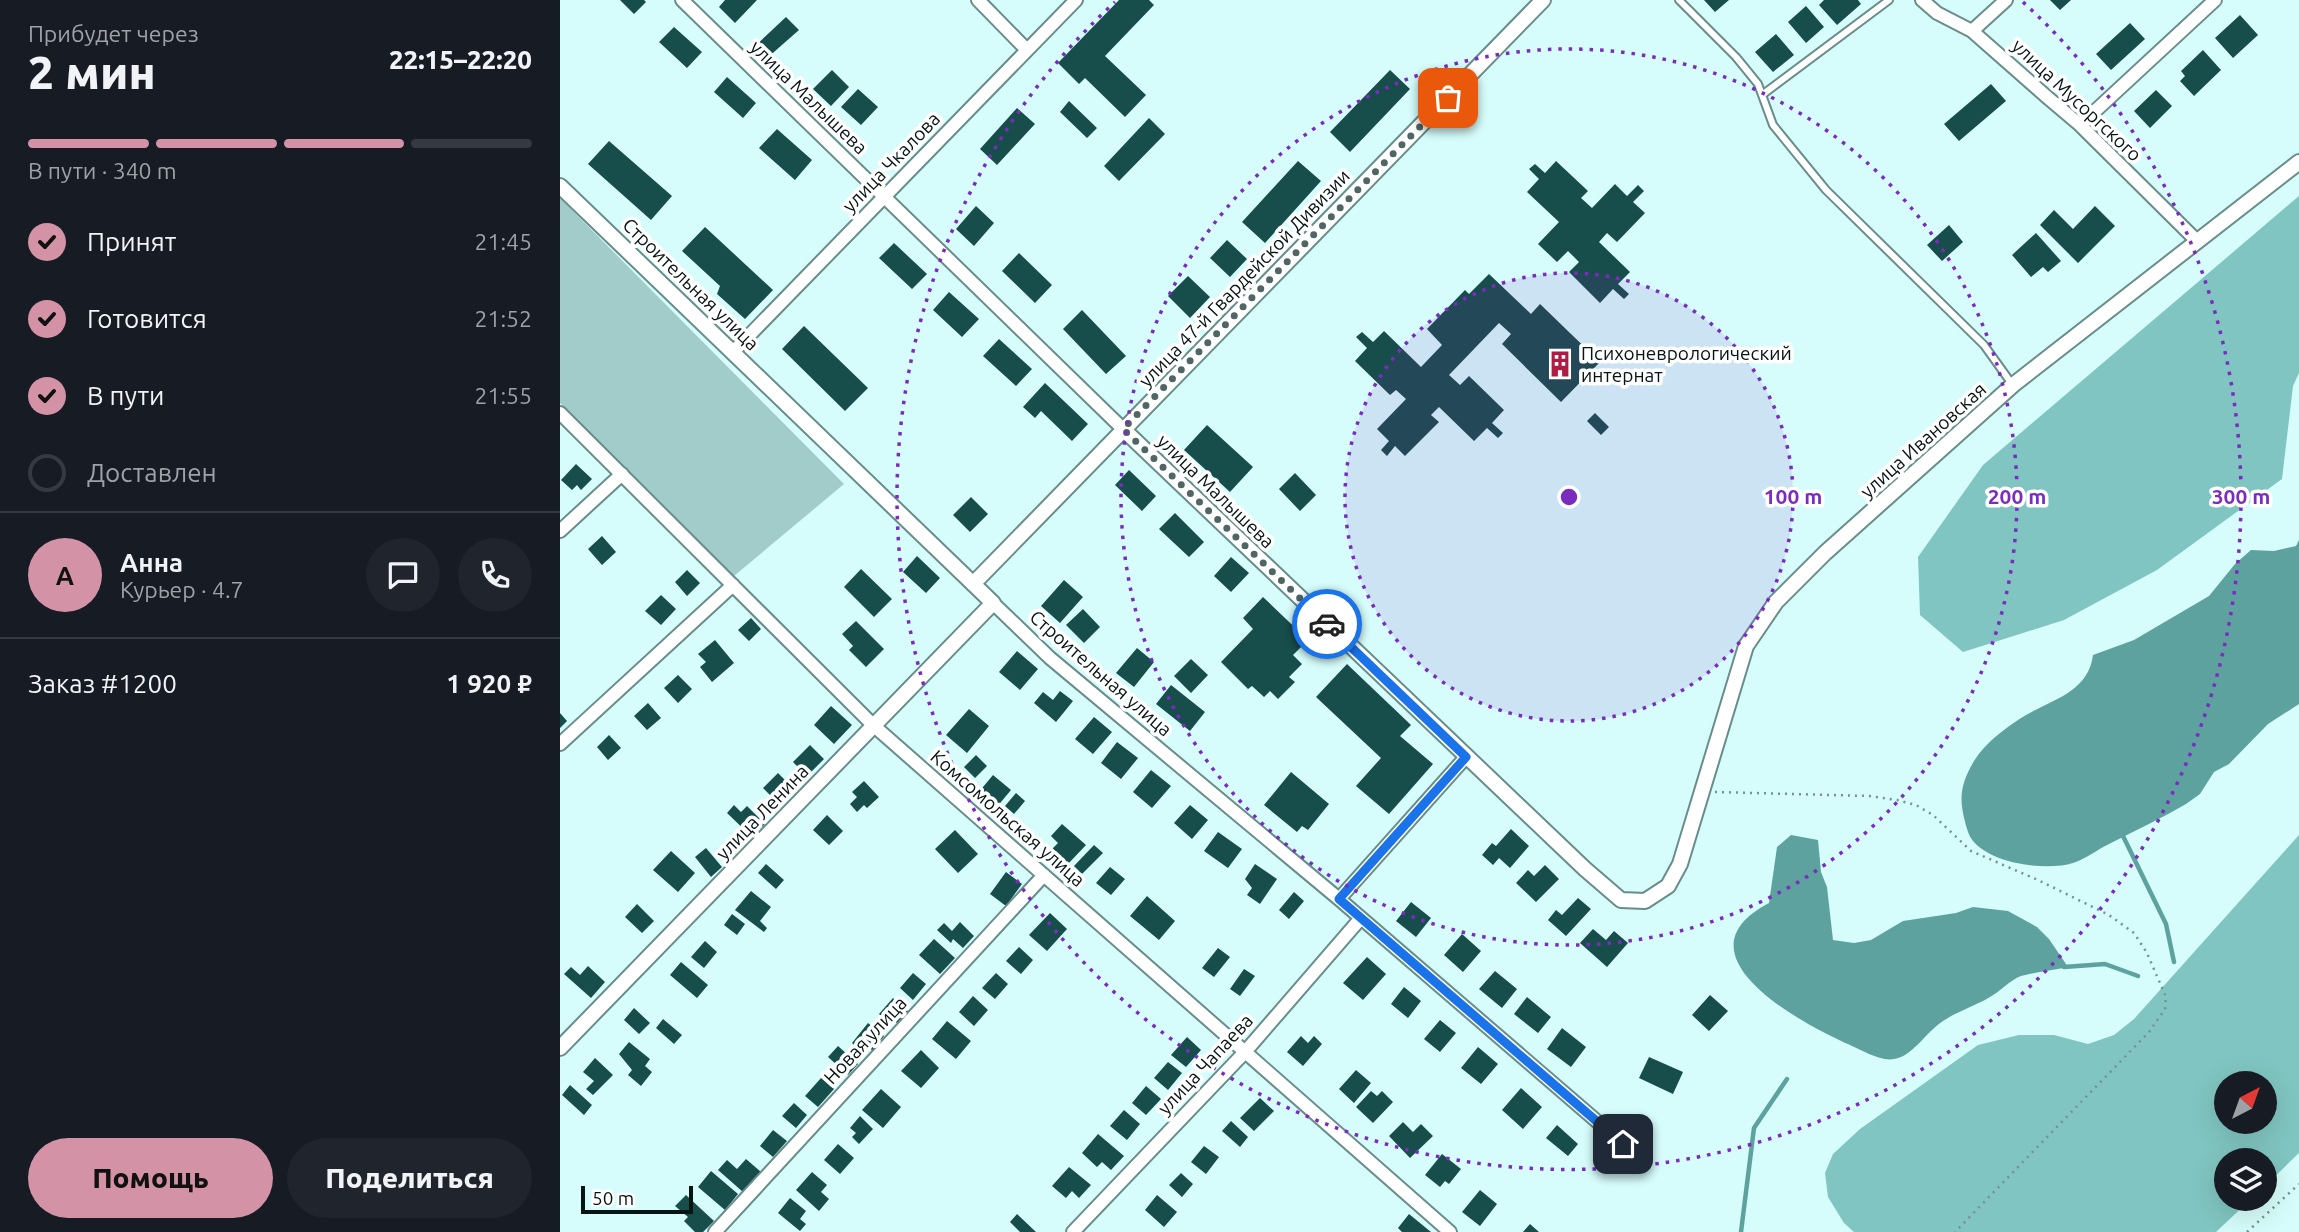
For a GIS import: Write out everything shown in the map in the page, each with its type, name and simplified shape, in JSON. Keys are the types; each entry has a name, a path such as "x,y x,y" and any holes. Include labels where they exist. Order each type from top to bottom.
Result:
{"street":[{"name":"улица Малышева","path":"682,0 1123,429 1585,869 1621,900 1645,901"},
{"path":"978,0 1027,50"},
{"name":"улица Чкалова","path":"734,351 1076,0"},
{"name":"улица 47-й Гвардейской Дивизии","path":"974,584 1544,0"},
{"name":"улица Мусоргского","path":"1922,0 1937,13 1972,31 2080,125 2197,241"},
{"path":"1972,31 2006,0"},
{"path":"2080,125 2216,0"},
{"name":"улица Ивановская","path":"1645,901 1668,886 1680,864 1746,646 1776,601 1825,553 2013,385 2299,162"},
{"name":"Строительная улица","path":"560,186 734,351 1049,658 1339,899 1643,1161"},
{"name":"Комсомольская улица","path":"560,413 873,725 1450,1232"},
{"path":"560,531 622,474"},
{"path":"560,744 733,585"},
{"name":"улица Ленина","path":"560,1048 993,603"},
{"path":"1339,899 1466,757"},
{"name":"Новая улица","path":"715,1232 1044,875"},
{"name":"улица Чапаева","path":"1073,1232 1245,1052 1361,918"}],"lane":[{"path":"1679,0 1758,83 1773,125 1826,190 1984,345 2013,385"},
{"path":"1762,95 1889,0"}],"path":[{"path":"1702,791 1869,796 1916,805 1933,816 1971,851 2109,915 2134,933 2147,953 2166,997 2165,1009 2154,1024 1955,1232"},
{"path":"2248,1232 2299,1185"}],"green space":[{"path":"560,198 844,484 734,576 560,403"}],"shaded area":[{"path":"2299,196 2299,373 2293,386 2282,479 2157,570 2064,620 1963,652 1920,615 1918,557 1983,465"},
{"path":"2299,540 2299,704 2268,724 2229,764 2214,772 2200,794 2186,804 2078,861 2061,866 2030,865 1999,858 1975,843 1968,832 1963,812 1963,788 1978,754 1989,743 2021,718 2075,687 2084,679 2093,655 2134,640 2209,596 2235,564 2251,550 2274,551 2296,546"},
{"path":"1791,835 1818,840 1833,940 1854,943 1871,940 1903,921 1956,913 1973,907 2008,911 2037,927 2049,939 2068,967 2017,978 1990,997 1943,1021 1901,1057 1878,1057 1828,1035 1777,1004 1754,985 1739,965 1734,944 1743,923 1769,903 1777,847"},
{"path":"2299,835 2299,1153 2277,1174 2277,1148 2214,1148 2214,1211 2238,1211 2216,1232 1854,1232 1844,1223 1828,1197 1825,1173 1833,1154 1860,1129 1978,1045 2019,1035 2054,1035 2088,1044 2114,1035 2134,1019"}],"building":[{"path":"620,0 644,0 646,2 634,14"},
{"path":"725,0 757,0 735,23 719,7"},
{"path":"1119,0 1149,0 1154,5 1105,56 1146,95 1125,117 1085,78 1079,84 1058,63"},
{"path":"1704,0 1729,0 1715,12"},
{"path":"1824,0 1858,0 1861,4 1837,25 1819,5"},
{"path":"2050,0 2071,0 2060,10"},
{"path":"1806,6 1824,27 1806,43 1788,22"},
{"path":"2240,15 2258,35 2233,58 2215,38"},
{"path":"786,17 799,30 766,59 754,47"},
{"path":"2130,23 2145,39 2111,70 2096,54"},
{"path":"674,27 702,52 687,68 659,42"},
{"path":"1776,34 1794,55 1773,72 1755,52"},
{"path":"2203,50 2221,70 2194,96 2180,81 2185,76 2181,71"},
{"path":"832,70 849,87 831,106 813,89"},
{"path":"1390,70 1410,89 1350,152 1330,132"},
{"path":"727,77 756,103 743,118 714,92"},
{"path":"1991,84 2006,101 1959,141 1944,124"},
{"path":"858,89 878,107 861,125 841,107"},
{"path":"2156,90 2172,106 2150,128 2134,111"},
{"path":"1069,101 1097,128 1087,138 1060,112"},
{"path":"1017,108 1035,124 997,165 980,149"},
{"path":"1149,118 1165,134 1119,181 1104,166"},
{"path":"777,129 812,160 795,180 759,148"},
{"path":"609,141 672,196 651,220 588,164"},
{"path":"1298,161 1321,181 1265,243 1242,222"},
{"path":"1556,161 1588,191 1581,198 1592,208 1615,184 1627,196 1638,185 1644,191 1633,202 1645,213 1617,242 1607,233 1599,242 1630,272 1618,284 1629,294 1624,299 1613,289 1600,303 1569,272 1579,262 1568,251 1557,262 1538,244 1559,222 1527,192 1539,179 1529,169 1535,164 1545,173"},
{"path":"976,206 994,223 974,246 956,229"},
{"path":"2095,206 2115,226 2078,263 2040,225 2054,210 2073,229"},
{"path":"1949,225 1963,242 1942,261 1927,245"},
{"path":"705,227 773,290 745,319 717,294 720,286 682,251"},
{"path":"2036,233 2061,261 2048,272 2043,267 2031,277 2012,255"},
{"path":"1227,240 1247,259 1230,277 1210,258"},
{"path":"894,243 927,274 912,289 879,258"},
{"path":"1019,253 1052,285 1035,303 1002,271"},
{"name":"Психоневрологический интернат","path":"1489,274 1531,314 1540,304 1600,362 1561,402 1502,344 1511,334 1499,323 1449,375 1460,385 1469,376 1504,410 1492,423 1503,433 1498,438 1487,428 1474,441 1439,407 1431,415 1439,422 1405,456 1395,446 1387,456 1381,450 1389,441 1377,429 1406,399 1396,390 1390,395 1355,361 1367,348 1356,337 1362,332 1373,342 1384,331 1421,367 1442,345 1427,329 1465,290 1469,294"},
{"path":"1188,276 1210,297 1190,318 1168,296"},
{"path":"949,292 979,319 962,337 933,310"},
{"path":"1082,310 1126,356 1106,374 1063,329"},
{"path":"804,326 868,388 845,411 782,349"},
{"path":"999,339 1032,369 1016,386 983,356"},
{"path":"1045,383 1088,424 1072,441 1041,411 1035,418 1023,407"},
{"path":"1595,413 1609,427 1601,435 1587,421"},
{"path":"1207,425 1253,467 1230,492 1184,450"},
{"path":"576,464 592,479 581,490 577,485 572,490 561,480"},
{"path":"1129,470 1156,496 1142,511 1115,485"},
{"path":"1295,473 1316,495 1300,511 1279,489"},
{"path":"971,497 988,514 970,532 953,515"},
{"path":"1175,513 1204,542 1189,557 1159,529"},
{"path":"602,536 616,552 602,565 588,549"},
{"path":"917,556 940,578 926,593 903,572"},
{"path":"1231,557 1249,573 1231,592 1214,576"},
{"path":"861,569 892,599 874,617 844,587"},
{"path":"687,570 700,583 687,596 675,582"},
{"path":"1064,580 1083,597 1060,623 1041,606"},
{"path":"661,595 676,609 661,625 645,611"},
{"path":"1263,597 1308,640 1293,655 1302,664 1289,677 1295,682 1278,699 1270,691 1264,697 1252,686 1248,689 1221,662 1253,629 1243,618"},
{"path":"1083,609 1100,627 1084,643 1066,625"},
{"path":"751,618 761,629 749,641 738,630"},
{"path":"856,621 884,649 866,667 849,650 853,646 842,634"},
{"path":"715,640 734,663 712,682 700,667 706,662 698,654"},
{"path":"1137,648 1154,662 1134,687 1116,673"},
{"path":"1017,651 1038,669 1020,690 999,672"},
{"path":"1191,659 1208,675 1191,693 1174,676"},
{"path":"1347,664 1411,725 1400,736 1433,764 1389,814 1356,786 1381,758 1316,697"},
{"path":"678,675 692,689 678,703 664,688"},
{"path":"1171,685 1205,712 1190,731 1156,704"},
{"path":"1060,691 1073,701 1056,722 1034,703 1043,692 1053,700"},
{"path":"648,703 661,718 647,730 634,716"},
{"path":"831,706 852,725 834,744 814,725"},
{"path":"969,709 989,726 967,753 946,735"},
{"path":"560,713 567,721 560,728"},
{"path":"1094,717 1112,732 1093,754 1075,739"},
{"path":"609,735 621,748 608,760 597,747"},
{"path":"1117,742 1138,758 1121,779 1101,763"},
{"path":"810,745 824,759 807,776 793,762"},
{"path":"976,755 987,766 975,778 964,767"},
{"path":"1151,770 1171,786 1152,808 1133,792"},
{"path":"1291,772 1329,804 1308,830 1302,826 1297,832 1264,805"},
{"path":"778,773 793,788 781,800 775,794 772,797 763,788"},
{"path":"993,775 1011,790 996,808 978,793"},
{"path":"864,781 879,797 867,808 864,805 857,812 850,804 857,797 852,792"},
{"path":"1016,793 1025,801 1014,814 1005,806"},
{"path":"734,805 741,812 747,806 765,824 752,837 727,813"},
{"path":"1190,805 1208,820 1192,839 1174,823"},
{"path":"827,815 843,831 829,845 813,830"},
{"path":"1062,824 1086,845 1068,864 1052,849 1058,843 1051,836"},
{"path":"1511,829 1529,846 1510,868 1499,858 1493,865 1482,855 1492,843 1496,846"},
{"path":"955,830 978,854 958,873 935,849"},
{"path":"1218,832 1242,849 1228,868 1204,851"},
{"path":"1094,845 1103,853 1082,874 1074,866"},
{"path":"706,848 722,867 711,877 695,857"},
{"path":"671,851 695,873 678,892 653,870"},
{"path":"766,864 784,880 776,889 758,873"},
{"path":"1255,864 1277,879 1260,904 1247,895 1252,888 1245,879"},
{"path":"1545,865 1559,879 1536,902 1516,883 1528,870 1534,876"},
{"path":"1110,867 1125,879 1111,895 1096,883"},
{"path":"1006,872 1022,884 1006,906 990,894"},
{"path":"751,891 771,907 760,921 767,928 764,932 735,910"},
{"path":"1294,892 1304,901 1289,919 1279,910"},
{"path":"1147,896 1175,921 1159,940 1130,916"},
{"path":"1578,898 1591,909 1566,936 1548,920 1556,910 1562,915"},
{"path":"1411,902 1431,918 1416,937 1396,921"},
{"path":"637,904 654,921 642,933 625,917"},
{"path":"1050,913 1067,929 1047,951 1029,935"},
{"path":"732,914 745,924 737,935 724,925"},
{"path":"960,922 974,936 963,948 953,939 951,943 937,930 944,923 952,931"},
{"path":"1593,929 1606,940 1614,931 1628,943 1607,967 1580,943"},
{"path":"1462,934 1481,951 1463,972 1444,955"},
{"path":"934,939 955,958 940,974 919,955"},
{"path":"705,941 717,952 704,968 691,957"},
{"path":"1019,947 1033,960 1021,974 1006,961"},
{"path":"1218,948 1230,957 1214,977 1202,968"},
{"path":"1367,957 1386,974 1363,1000 1343,983"},
{"path":"681,962 708,985 697,998 670,975"},
{"path":"588,966 605,982 591,998 564,974 571,967 580,975"},
{"path":"1244,969 1255,976 1240,996 1230,989"},
{"path":"1495,971 1517,989 1502,1008 1479,989"},
{"path":"913,973 926,984 913,1000 900,988"},
{"path":"996,973 1008,984 995,999 982,988"},
{"path":"1404,987 1421,1001 1408,1018 1391,1004"},
{"path":"1710,995 1728,1011 1709,1031 1692,1015"},
{"path":"973,996 988,1010 974,1026 959,1012"},
{"path":"1527,997 1551,1017 1538,1033 1514,1014"},
{"path":"893,998 908,1011 897,1023 891,1018 888,1022 879,1014"},
{"path":"634,1008 650,1023 639,1034 624,1020"},
{"path":"663,1019 682,1035 674,1044 656,1028"},
{"path":"1440,1020 1456,1033 1440,1052 1424,1039"},
{"path":"947,1021 971,1041 956,1059 932,1039"},
{"path":"868,1023 884,1036 873,1051 866,1045 861,1050 852,1043"},
{"path":"1562,1028 1586,1047 1571,1067 1547,1049"},
{"path":"1301,1036 1308,1043 1314,1036 1322,1044 1303,1066 1287,1052"},
{"path":"1187,1037 1201,1050 1186,1067 1171,1055"},
{"path":"629,1042 650,1059 645,1066 652,1072 641,1086 628,1075 632,1070 619,1054"},
{"path":"838,1046 858,1064 848,1075 828,1057"},
{"path":"1478,1047 1498,1064 1481,1084 1461,1068"},
{"path":"921,1050 939,1068 921,1088 901,1071"},
{"path":"1649,1057 1683,1072 1673,1094 1639,1078"},
{"path":"595,1058 613,1075 593,1095 586,1089 594,1081 583,1072"},
{"path":"1168,1062 1182,1073 1168,1090 1154,1078"},
{"path":"1356,1070 1371,1083 1354,1103 1339,1089"},
{"path":"821,1078 834,1089 818,1107 805,1096"},
{"path":"570,1085 592,1105 584,1115 562,1095"},
{"path":"1146,1086 1161,1099 1146,1115 1132,1103"},
{"path":"1521,1088 1542,1107 1523,1129 1502,1110"},
{"path":"881,1089 901,1107 883,1128 862,1110"},
{"path":"1371,1091 1377,1096 1382,1091 1393,1102 1373,1123 1356,1107"},
{"path":"1260,1098 1274,1111 1254,1131 1240,1118"},
{"path":"794,1103 807,1115 796,1128 782,1116"},
{"path":"1124,1110 1140,1124 1127,1140 1110,1126"},
{"path":"860,1116 873,1129 859,1144 852,1137 856,1133 850,1128"},
{"path":"1231,1121 1248,1137 1240,1147 1222,1131"},
{"path":"1403,1122 1413,1132 1421,1124 1433,1136 1410,1158 1389,1136"},
{"path":"1557,1125 1578,1144 1568,1156 1546,1138"},
{"path":"773,1130 787,1141 773,1157 760,1146"},
{"path":"1098,1134 1124,1156 1111,1170 1102,1162 1097,1167 1082,1153"},
{"path":"838,1144 854,1158 840,1174 824,1160"},
{"path":"1204,1146 1219,1157 1206,1174 1191,1162"},
{"path":"1442,1154 1461,1169 1449,1184 1445,1181 1440,1187 1425,1175"},
{"path":"746,1159 761,1172 743,1192 718,1170 727,1160 737,1169"},
{"path":"1069,1167 1091,1185 1079,1198 1072,1191 1066,1198 1052,1186"},
{"path":"711,1171 738,1194 725,1210 698,1187"},
{"path":"812,1172 827,1185 821,1192 829,1199 819,1211 796,1190"},
{"path":"1181,1173 1193,1184 1182,1197 1169,1185"},
{"path":"1480,1190 1497,1204 1480,1226 1462,1212"},
{"path":"686,1195 714,1221 703,1232 695,1232 684,1221 688,1217 675,1206"},
{"path":"1157,1195 1177,1212 1164,1227 1145,1210"},
{"path":"790,1198 806,1211 800,1219 806,1224 800,1231 778,1213"},
{"path":"1017,1214 1036,1232 1020,1232 1010,1222"},
{"path":"1409,1214 1431,1232 1402,1232 1398,1228"},
{"path":"1530,1224 1539,1232 1523,1232"}],"waterway":[{"path":"2123,836 2166,924 2174,962"},
{"path":"2064,967 2105,964 2138,976"},
{"path":"1741,1232 1754,1128 1787,1079"}],"way so far":[{"path":"1327,624 1123,429 1448,98"}],"place":[{"name":"Психоневрологический интернат","path":"1560,364"}],"route":[{"path":"1327,624 1466,757 1339,899 1623,1144"}]}
